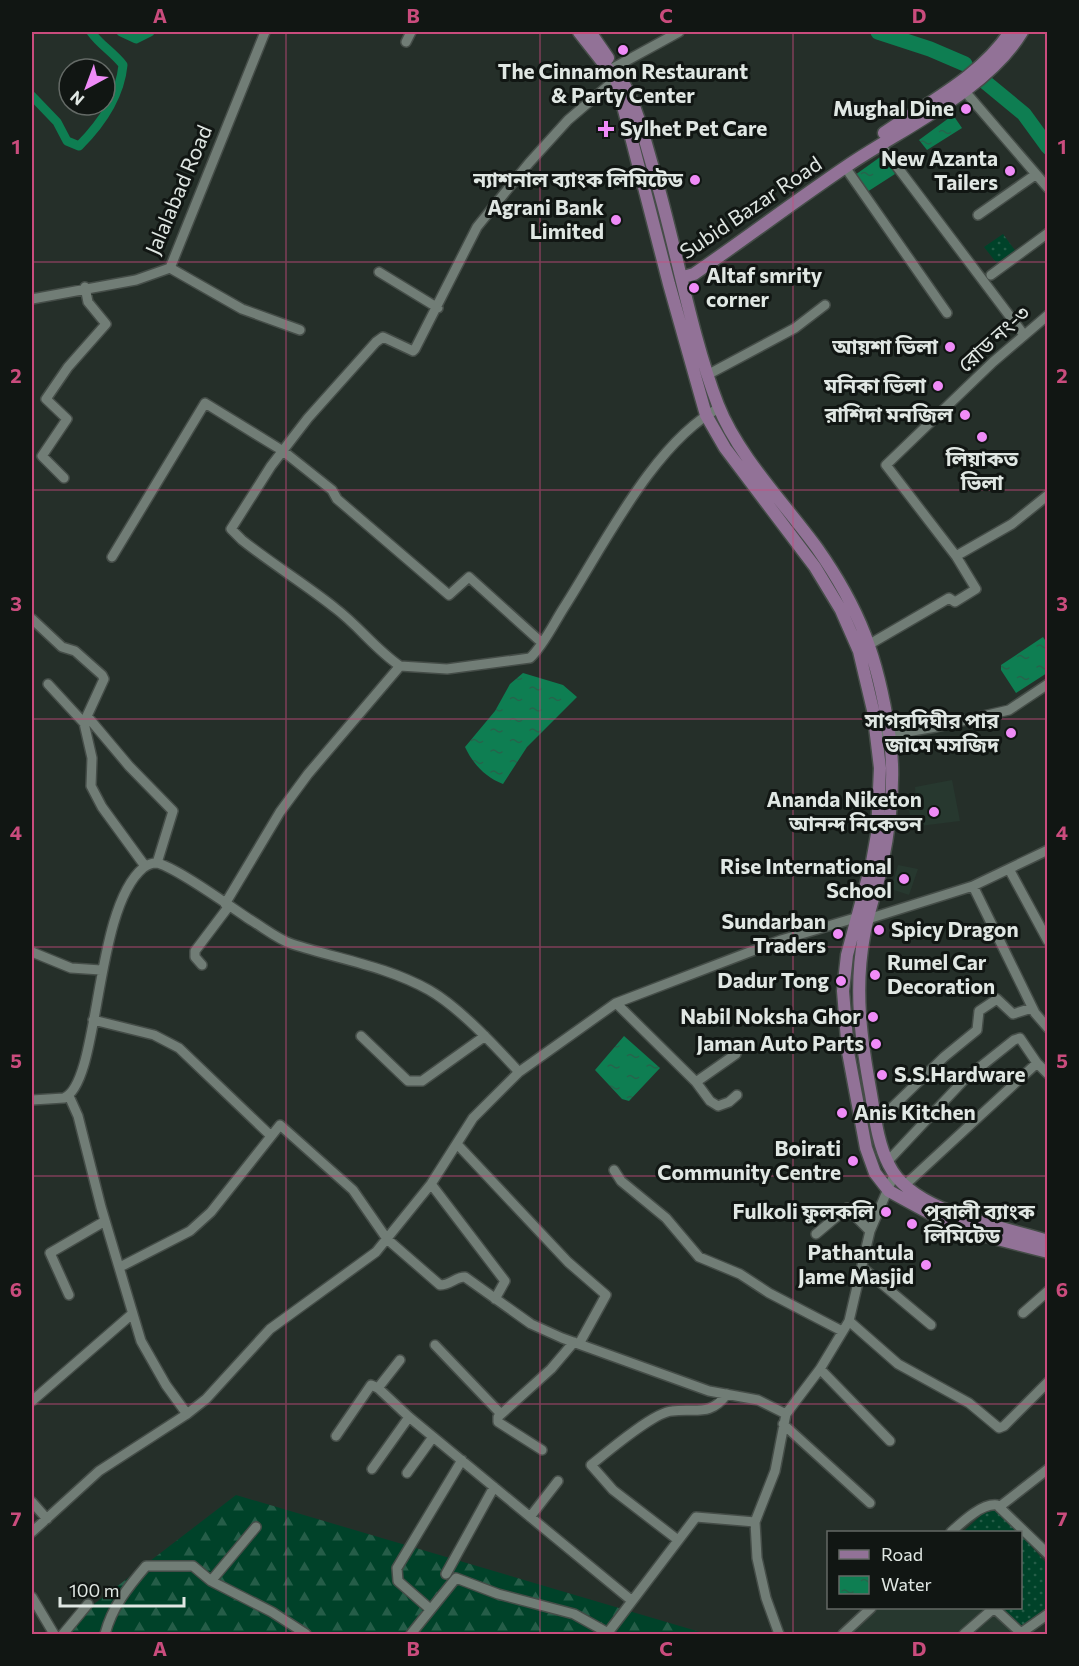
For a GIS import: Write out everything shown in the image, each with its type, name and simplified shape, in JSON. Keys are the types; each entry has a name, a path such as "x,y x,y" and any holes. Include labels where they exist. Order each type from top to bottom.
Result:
{"main road":[{"path":"579,32 615,73 669,284 706,414 725,448 815,567 840,609 859,651 880,768 877,834 872,862 846,955 843,991 848,1052 866,1148 875,1173 889,1191 942,1220 982,1236 1031,1242 1047,1241"},
{"path":"590,32 628,93 645,141 719,408 742,447 817,549 853,605 870,644 890,735 891,812 882,865 868,919 857,997 861,1038 876,1123 887,1162 894,1175 926,1201 1031,1242 1047,1252"},
{"name":"Subid Bazar Road","path":"683,277 694,266 962,88 1010,32"},
{"name":"Subid Bazar Road","path":"683,277 694,274 845,167 962,88 1013,45 1022,32"}],"street":[{"name":"Jalalabad Road","path":"32,299 85,287 136,280 170,268 265,32"},
{"path":"406,42 411,32"},
{"path":"679,32 615,73 529,163 477,227 450,278 438,308 413,351 383,337 376,342 308,418 231,528 232,532 334,606 357,625 378,652 400,666 447,669 530,658 648,476 679,437 706,414 719,408"},
{"path":"962,88 1047,188"},
{"path":"880,144 1024,335"},
{"path":"845,167 947,313"},
{"path":"978,215 1035,175"},
{"path":"991,275 1047,232"},
{"path":"170,268 242,309 300,330"},
{"path":"379,272 438,308"},
{"path":"669,284 683,277"},
{"path":"64,478 42,456 67,419 46,399 56,383 106,324 87,302 85,287"},
{"path":"709,374 795,328 825,305"},
{"name":"রোড নং-৩","path":"956,556 886,465 1047,315"},
{"path":"112,557 205,403 283,451 332,490 337,499 449,595 469,577 541,642"},
{"path":"870,644 929,608 949,598 955,602 975,591 976,587 956,556 1012,524 1047,495"},
{"path":"32,619 62,647 77,652 104,677 86,720 92,758 91,786 102,807 145,866"},
{"path":"202,965 195,957 195,951 227,905 280,812 308,774 400,666"},
{"path":"48,684 173,810 157,863"},
{"path":"876,737 1009,710 1047,684"},
{"path":"32,1532 99,1471 188,1414 206,1398 270,1329 376,1252 431,1184 473,1118 519,1072 616,1003 782,940 855,918 868,919 973,886 1047,850"},
{"path":"69,1096 80,1079 101,970 116,915 130,885 145,866 157,863 179,873 291,943 368,964 430,990 484,1036 519,1072"},
{"path":"1009,868 1047,941"},
{"path":"973,886 1032,1008 1047,1028"},
{"path":"32,952 71,968 101,970"},
{"path":"876,1123 944,1057 977,1030 979,1011 998,999 1013,1014 1032,1008"},
{"path":"616,1003 696,1082 710,1101 718,1106 738,1095"},
{"path":"93,1020 154,1035 179,1048 270,1135"},
{"path":"361,1036 408,1081 422,1081 484,1036"},
{"path":"887,1162 965,1079 1014,1040 1020,1038 1047,1074"},
{"path":"696,1082 736,1054"},
{"path":"905,1185 1037,1063"},
{"path":"32,1100 69,1096"},
{"path":"69,1096 78,1116 105,1221 141,1341 166,1385 188,1414"},
{"path":"120,1267 197,1225 228,1191 280,1125 312,1151 353,1190 387,1239 440,1285 448,1285 458,1277 465,1277 531,1324 576,1343 709,1391 758,1400 784,1419 870,1503"},
{"path":"457,1144 568,1262 606,1295 576,1343 501,1414 498,1422 542,1450"},
{"path":"614,1170 621,1181 666,1218 699,1257 740,1274 769,1293 842,1331"},
{"path":"779,1635 766,1598 757,1558 755,1522 775,1471 784,1419 820,1369 849,1321 870,1231 894,1175"},
{"path":"431,1184 505,1281 495,1299"},
{"path":"816,1234 847,1208 870,1231"},
{"path":"69,1295 50,1253 105,1221"},
{"path":"862,1268 931,1325"},
{"path":"1023,1313 1047,1291"},
{"path":"32,1401 132,1314"},
{"path":"849,1321 898,1364 969,1403 999,1428 1004,1426 1047,1382"},
{"path":"435,1345 501,1414"},
{"path":"378,1388 400,1360"},
{"path":"820,1369 890,1441"},
{"path":"336,1436 371,1385 378,1388 409,1417 631,1600"},
{"path":"678,1540 613,1490 591,1465 656,1417 671,1410 691,1412 714,1407 727,1394"},
{"path":"372,1469 409,1417"},
{"path":"406,1473 433,1437"},
{"path":"430,1609 398,1581 396,1568 462,1460"},
{"path":"1003,1504 1047,1468"},
{"path":"530,1517 558,1481"},
{"path":"446,1574 494,1487"},
{"path":"32,1502 47,1519"},
{"path":"954,1531 990,1504 998,1505 1047,1554"},
{"path":"411,1635 456,1578 498,1594 573,1614 608,1634 631,1600 696,1517 755,1522"},
{"path":"210,1581 256,1527"},
{"path":"105,1635 116,1606 146,1566 193,1566 210,1581 272,1612 306,1635"},
{"path":"32,1597 54,1635"},
{"path":"63,1635 88,1604"},
{"path":"843,1635 870,1609"},
{"path":"964,1635 993,1609"},
{"path":"995,1609 1021,1633 1047,1614"}],"shaded area":[{"name":"Ananda Niketon আনন্দ নিকেতন","path":"952,780 960,821 912,827 908,803 916,802 915,787"},
{"name":"Rise International School","path":"898,865 918,869 909,895 891,889"},
{"path":"993,1499 1021,1531 957,1531"},
{"path":"1022,1532 1047,1560 1047,1621 1032,1634 850,1634 877,1609 1022,1609"}],"green space":[{"path":"1003,234 1017,253 999,266 984,247"},
{"path":"236,1495 707,1634 55,1634"},
{"path":"993,1508 1018,1531 964,1531 987,1510"},
{"path":"1022,1536 1047,1564 1047,1609 1021,1629 1003,1609 1022,1609"}],"water":[{"path":"953,115 962,128 927,150 919,140"},
{"path":"883,155 895,174 867,192 855,175"},
{"path":"1043,637 1047,643 1047,673 1016,693 1001,670 1001,665"},
{"path":"523,673 563,685 577,697 527,747 503,784 480,769 465,747 495,711 510,684"},
{"path":"624,1036 660,1068 629,1101 622,1099 595,1070"}],"waterway":[{"path":"32,96 57,122 67,141 79,146 95,128 114,98 123,65 91,32"},
{"path":"121,32 136,39 150,32"},
{"path":"878,32 930,49 965,64"},
{"path":"984,81 1024,114 1048,147"}],"place":[{"name":"The Cinnamon Restaurant & Party Center","path":"623,50"},
{"name":"Mughal Dine","path":"966,109"},
{"name":"Sylhet Pet Care","path":"606,129"},
{"name":"New Azanta Tailers","path":"1010,171"},
{"name":"ন্যাশনাল ব্যাংক লিমিটেড","path":"695,180"},
{"name":"Agrani Bank Limited","path":"616,220"},
{"name":"Altaf smrity corner","path":"694,288"},
{"name":"আয়শা ভিলা","path":"950,347"},
{"name":"মনিকা ভিলা","path":"938,386"},
{"name":"রাশিদা মনজিল","path":"965,415"},
{"name":"লিয়াকত ভিলা","path":"982,437"},
{"name":"সাগরদিঘীর পার জামে মসজিদ","path":"1011,733"},
{"name":"Ananda Niketon আনন্দ নিকেতন","path":"934,812"},
{"name":"Rise International School","path":"904,879"},
{"name":"Spicy Dragon","path":"879,930"},
{"name":"Sundarban Traders","path":"838,934"},
{"name":"Rumel Car Decoration","path":"875,975"},
{"name":"Dadur Tong","path":"841,981"},
{"name":"Nabil Noksha Ghor","path":"873,1017"},
{"name":"Jaman Auto Parts","path":"876,1044"},
{"name":"S.S.Hardware","path":"882,1075"},
{"name":"Anis Kitchen","path":"842,1113"},
{"name":"Boirati Community Centre","path":"853,1161"},
{"name":"Fulkoli ফুলকলি","path":"886,1212"},
{"name":"পূবালী ব্যাংক লিমিটেড","path":"912,1224"},
{"name":"Pathantula Jame Masjid","path":"926,1265"}]}
